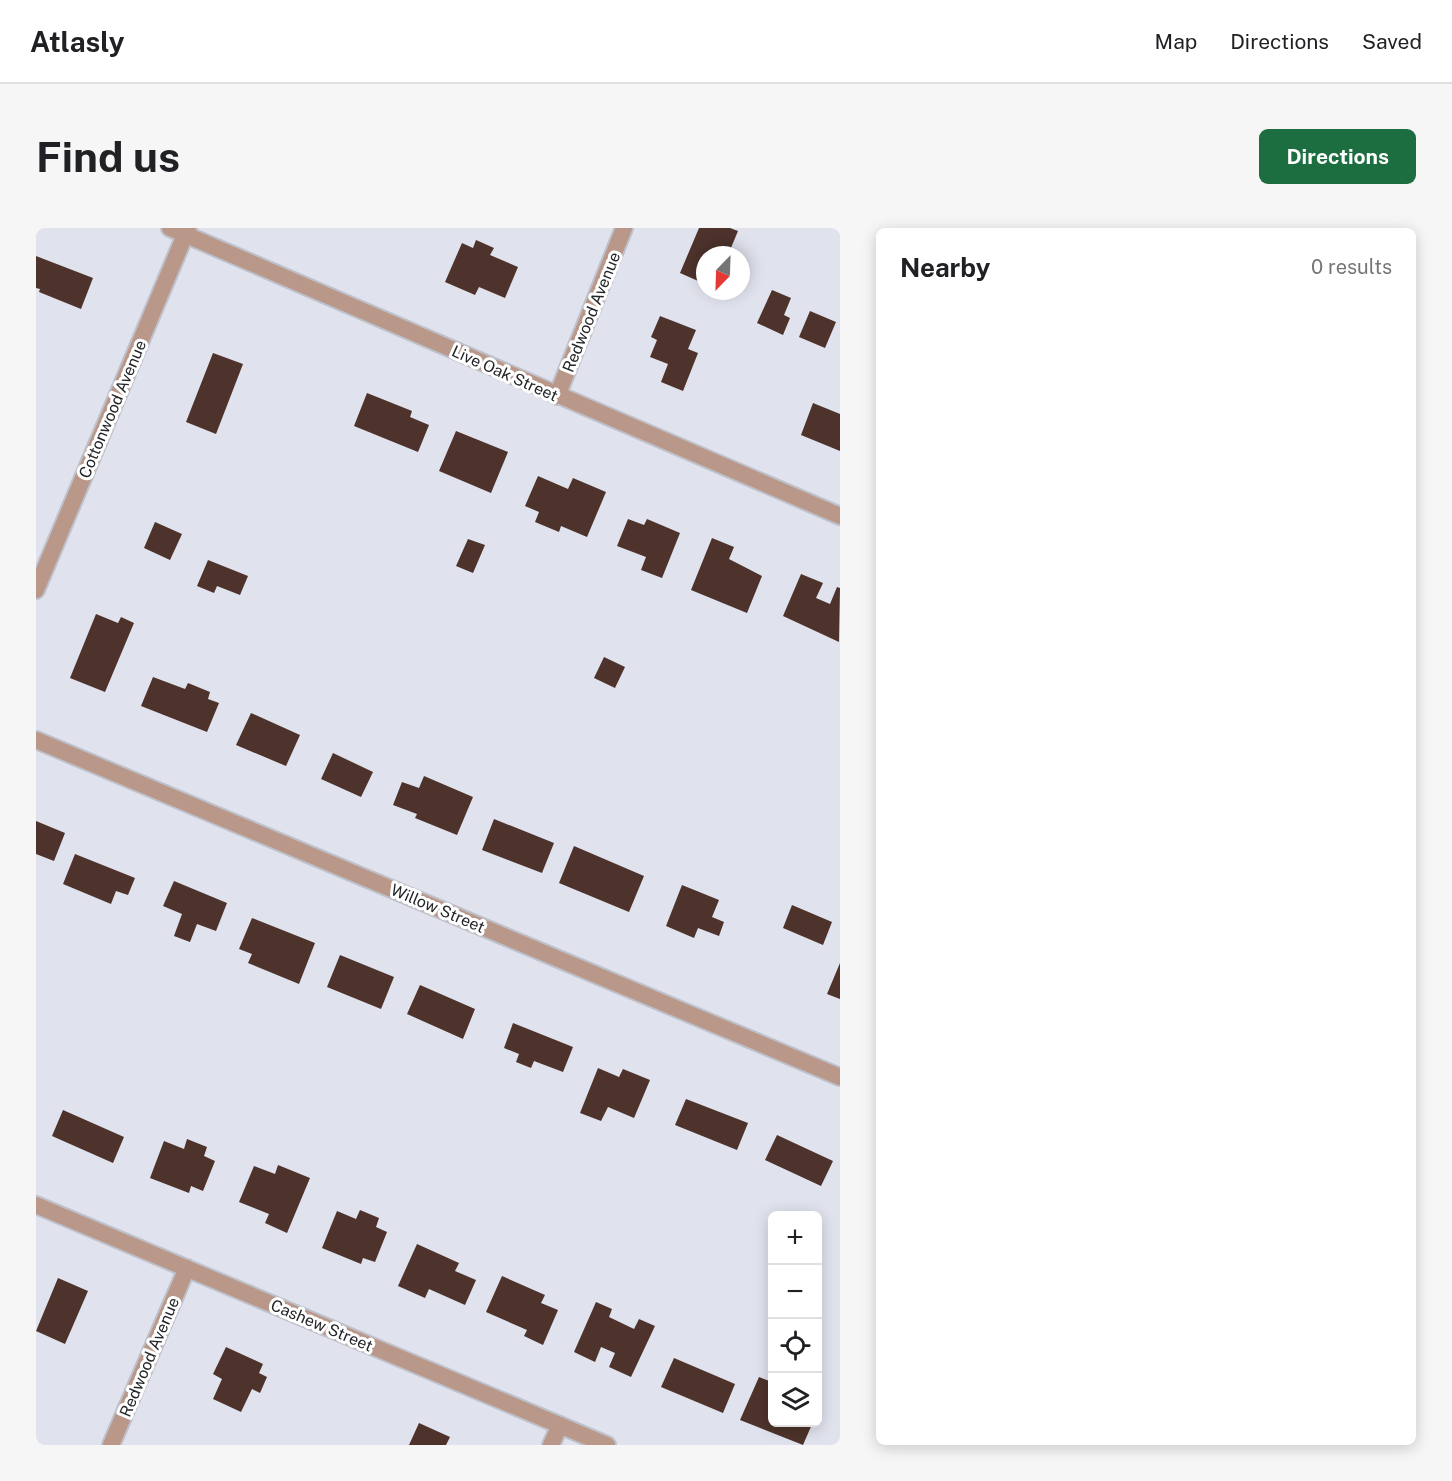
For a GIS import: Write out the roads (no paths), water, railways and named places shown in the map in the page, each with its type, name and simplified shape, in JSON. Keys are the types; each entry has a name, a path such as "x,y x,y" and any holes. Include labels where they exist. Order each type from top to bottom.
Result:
{"street":[{"name":"Redwood Avenue","path":"557,396 624,228"},
{"name":"Live Oak Street","path":"181,230 557,396 840,516"},
{"name":"Cottonwood Avenue","path":"36,590 181,230"},
{"name":"Willow Street","path":"36,740 840,1077"},
{"name":"Cashew Street","path":"36,1205 607,1445"},
{"name":"Redwood Avenue","path":"111,1445 187,1268"},
{"path":"551,1445 560,1425"}]}
